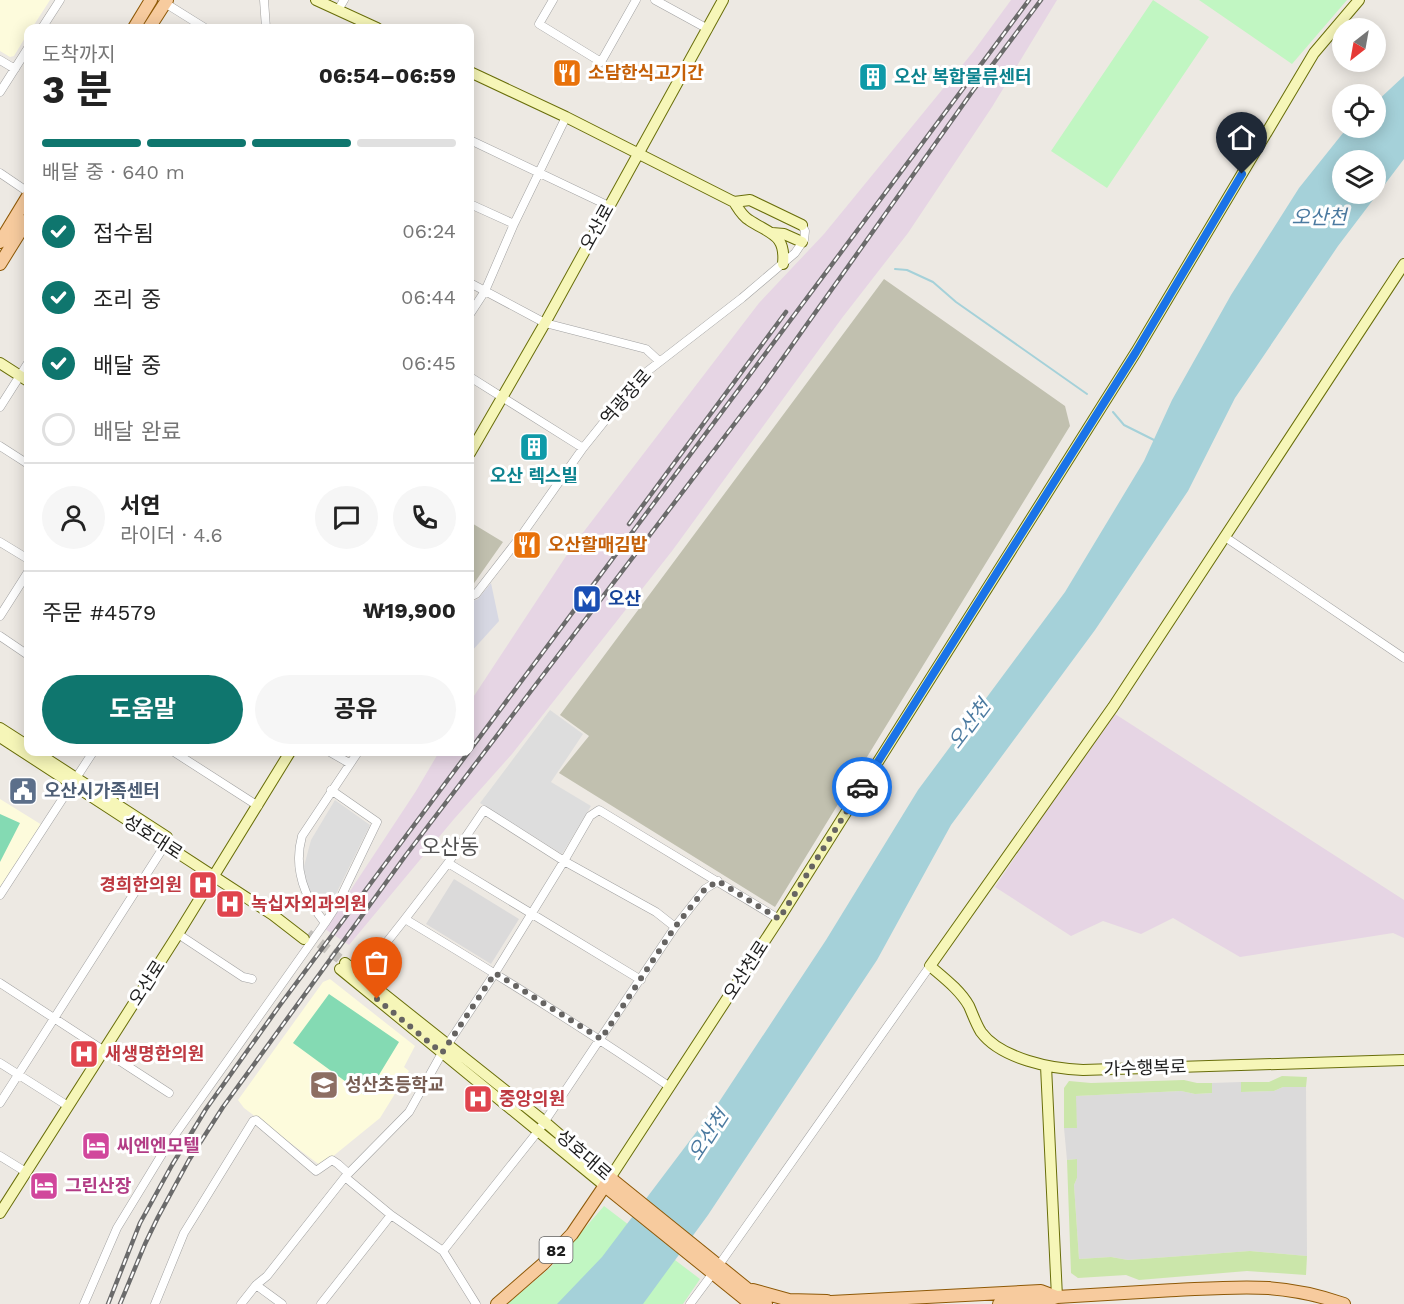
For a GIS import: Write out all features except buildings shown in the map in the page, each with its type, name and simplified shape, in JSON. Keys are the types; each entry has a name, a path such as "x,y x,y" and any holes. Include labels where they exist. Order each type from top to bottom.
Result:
{"main road":[{"path":"137,24 152,0"},
{"path":"152,24 166,2"},
{"path":"0,242 24,201"},
{"path":"0,264 24,225"},
{"name":"성호대로","path":"611,1185 713,1267 747,1299 766,1304"},
{"name":"오산천로","path":"497,1304 543,1264 572,1234 611,1185"},
{"path":"999,1304 1255,1286 1295,1290 1344,1304"},
{"path":"747,1299 825,1303 1041,1291 1057,1300"}],"street":[{"path":"45,24 60,0"},
{"path":"264,0 266,24"},
{"path":"316,0 341,5 372,24"},
{"path":"554,0 539,24 601,62 636,0"},
{"path":"656,0 708,29"},
{"name":"오산로","path":"474,446 545,323 723,0"},
{"name":"오산천로","path":"611,1185 670,1087 779,919 1136,352 1314,53 1359,0"},
{"path":"166,2 199,24"},
{"path":"0,92 24,54"},
{"path":"0,60 15,69"},
{"path":"474,74 567,117 734,202 746,219 772,233 782,242 785,250 783,264"},
{"path":"474,307 567,117"},
{"path":"474,142 609,206"},
{"path":"0,173 24,191"},
{"path":"734,202 750,200 802,225 805,231 802,242 784,234 772,233"},
{"path":"474,206 514,224"},
{"name":"역광장로","path":"474,595 583,448 640,377 725,312 795,254 802,242"},
{"path":"690,1304 713,1267 930,966 1113,706 1404,264"},
{"path":"474,285 545,323 646,349 659,361"},
{"path":"0,363 24,379 0,407"},
{"path":"474,380 583,448"},
{"path":"0,446 24,461"},
{"path":"1225,537 1404,658"},
{"path":"0,542 24,557"},
{"path":"0,616 24,578"},
{"path":"0,636 24,652"},
{"path":"0,728 24,744"},
{"name":"성호대로","path":"0,737 24,751"},
{"name":"성호대로","path":"32,756 214,873 306,937"},
{"name":"성호대로","path":"41,756 165,845 214,873"},
{"path":"0,894 90,756"},
{"path":"180,756 258,806"},
{"name":"오산로","path":"0,1213 178,934 288,756"},
{"path":"337,756 349,763"},
{"path":"325,923 313,908 303,889 298,859 302,836 355,756"},
{"path":"84,1304 117,1228 167,1146 338,903 377,822 331,790"},
{"path":"360,976 448,863 484,810 564,861 656,912 675,927"},
{"path":"241,1304 256,1285 267,1276 346,1175 409,1112 445,1049 495,973 591,816 598,810 779,919"},
{"path":"0,1103 165,845"},
{"path":"448,863 641,980"},
{"path":"443,1251 542,1126 675,927 705,889 718,881"},
{"path":"405,919 601,1039 670,1087"},
{"path":"178,934 243,977 252,979"},
{"name":"성호대로","path":"445,1049 360,976 342,966 445,1049 542,1126 611,1185"},
{"name":"가수행복로","path":"930,966 968,1004 981,1031 994,1046 1035,1064 1083,1070 1404,1059"},
{"path":"0,983 170,1093"},
{"path":"0,1063 68,1106"},
{"path":"1046,1066 1057,1300"},
{"path":"156,1304 184,1233 253,1121 256,1120 316,1171 332,1160 338,1164 346,1175 390,1215 443,1251 476,1304"},
{"path":"0,1156 26,1172"},
{"path":"321,1304 390,1215"},
{"path":"256,1285 282,1304"}],"shaded area":[{"path":"0,0 50,0 35,24 24,24 24,40 14,56 10,57 0,51"},
{"path":"1011,0 1057,0 992,107 908,233 842,318 672,551 512,754 454,819 349,945 325,929 437,756 474,756 474,696 572,547 759,303 824,234 973,52"},
{"path":"884,279 1065,406 1070,426 775,907 559,773 589,736 560,715"},
{"path":"474,524 503,542 474,583"},
{"path":"491,583 499,621 474,649 474,600 478,599"},
{"path":"550,710 583,734 551,782 591,806 562,854 480,803"},
{"path":"1112,712 1404,900 1404,938 1393,933 1240,957 1173,918 1141,934 1103,921 1071,936 995,887"},
{"path":"0,799 42,825 0,888"},
{"path":"335,800 370,825 328,906 321,898 314,904 302,874 311,840"},
{"path":"454,879 519,919 491,964 426,924"},
{"name":"성산초등학교","path":"330,979 415,1046 404,1067 409,1071 380,1118 321,1166 244,1108 238,1100 323,982"},
{"path":"1241,1082 1241,1092 1306,1087 1307,1256 1250,1251 1128,1260 1111,1257 1079,1259 1074,1185 1077,1178 1077,1159 1067,1160 1064,1128 1077,1128 1075,1096 1181,1091 1195,1094 1212,1093 1212,1083"}],"green space":[{"path":"1153,0 1209,37 1107,188 1051,151"},
{"path":"1199,0 1347,0 1292,64"},
{"path":"0,814 20,823 0,862"},
{"path":"329,994 399,1042 371,1088 364,1095 293,1043"},
{"path":"1282,1076 1307,1077 1306,1087 1241,1092 1241,1082 1269,1082"},
{"path":"1184,1080 1212,1083 1212,1093 1195,1094 1181,1091 1076,1096 1077,1128 1064,1128 1064,1088 1069,1081 1091,1083"},
{"path":"1077,1159 1077,1178 1074,1185 1079,1259 1111,1257 1128,1260 1250,1251 1307,1256 1306,1275 1247,1271 1139,1280 1126,1275 1078,1278 1071,1273 1067,1160"},
{"path":"604,1206 700,1279 683,1304 507,1304 551,1267"}],"water":[{"name":"오산천","path":"1404,76 1404,159 1386,183 1386,150 1332,150 1332,204 1370,204 1338,246 1235,398 1188,491 1095,630 951,825 877,960 708,1215 643,1304 557,1304 602,1257 719,1102 826,940 918,790 1065,592 1144,461 1172,400 1231,295 1299,188 1339,138 1386,138 1386,93"}],"waterway":[{"path":"895,269 907,270 933,282 956,302 1087,394"},
{"path":"1113,412 1124,425 1154,440"}],"tunnel":[{"path":"308,934 345,963"}],"railway":[{"path":"474,745 1029,0"},
{"path":"120,1304 158,1217 189,1160 223,1107 406,855 761,389 972,92 1041,0"},
{"path":"629,524 786,312"},
{"path":"108,1304 140,1223 206,1109 280,1005 466,756"}],"way so far":[{"path":"377,999 442,1053 495,973 601,1039 675,927 705,889 718,881 779,919 862,787"}],"place":[{"name":"소담한식고기간","path":"567,73"},
{"name":"오산 복합물류센터","path":"873,77"},
{"name":"오산 렉스빌","path":"534,447"},
{"name":"오산할매김밥","path":"527,545"},
{"name":"오산","path":"587,599"},
{"name":"오산시가족센터","path":"23,791"},
{"name":"경희한의원","path":"203,885"},
{"name":"녹십자외과의원","path":"230,904"},
{"name":"새생명한의원","path":"84,1054"},
{"name":"성산초등학교","path":"324,1085"},
{"name":"중앙의원","path":"478,1099"},
{"name":"씨엔엔모텔","path":"96,1146"},
{"name":"그린산장","path":"44,1186"}],"district":[{"name":"오산동","path":"450,847"}],"route":[{"path":"862,787 1136,352 1242,174"}]}
